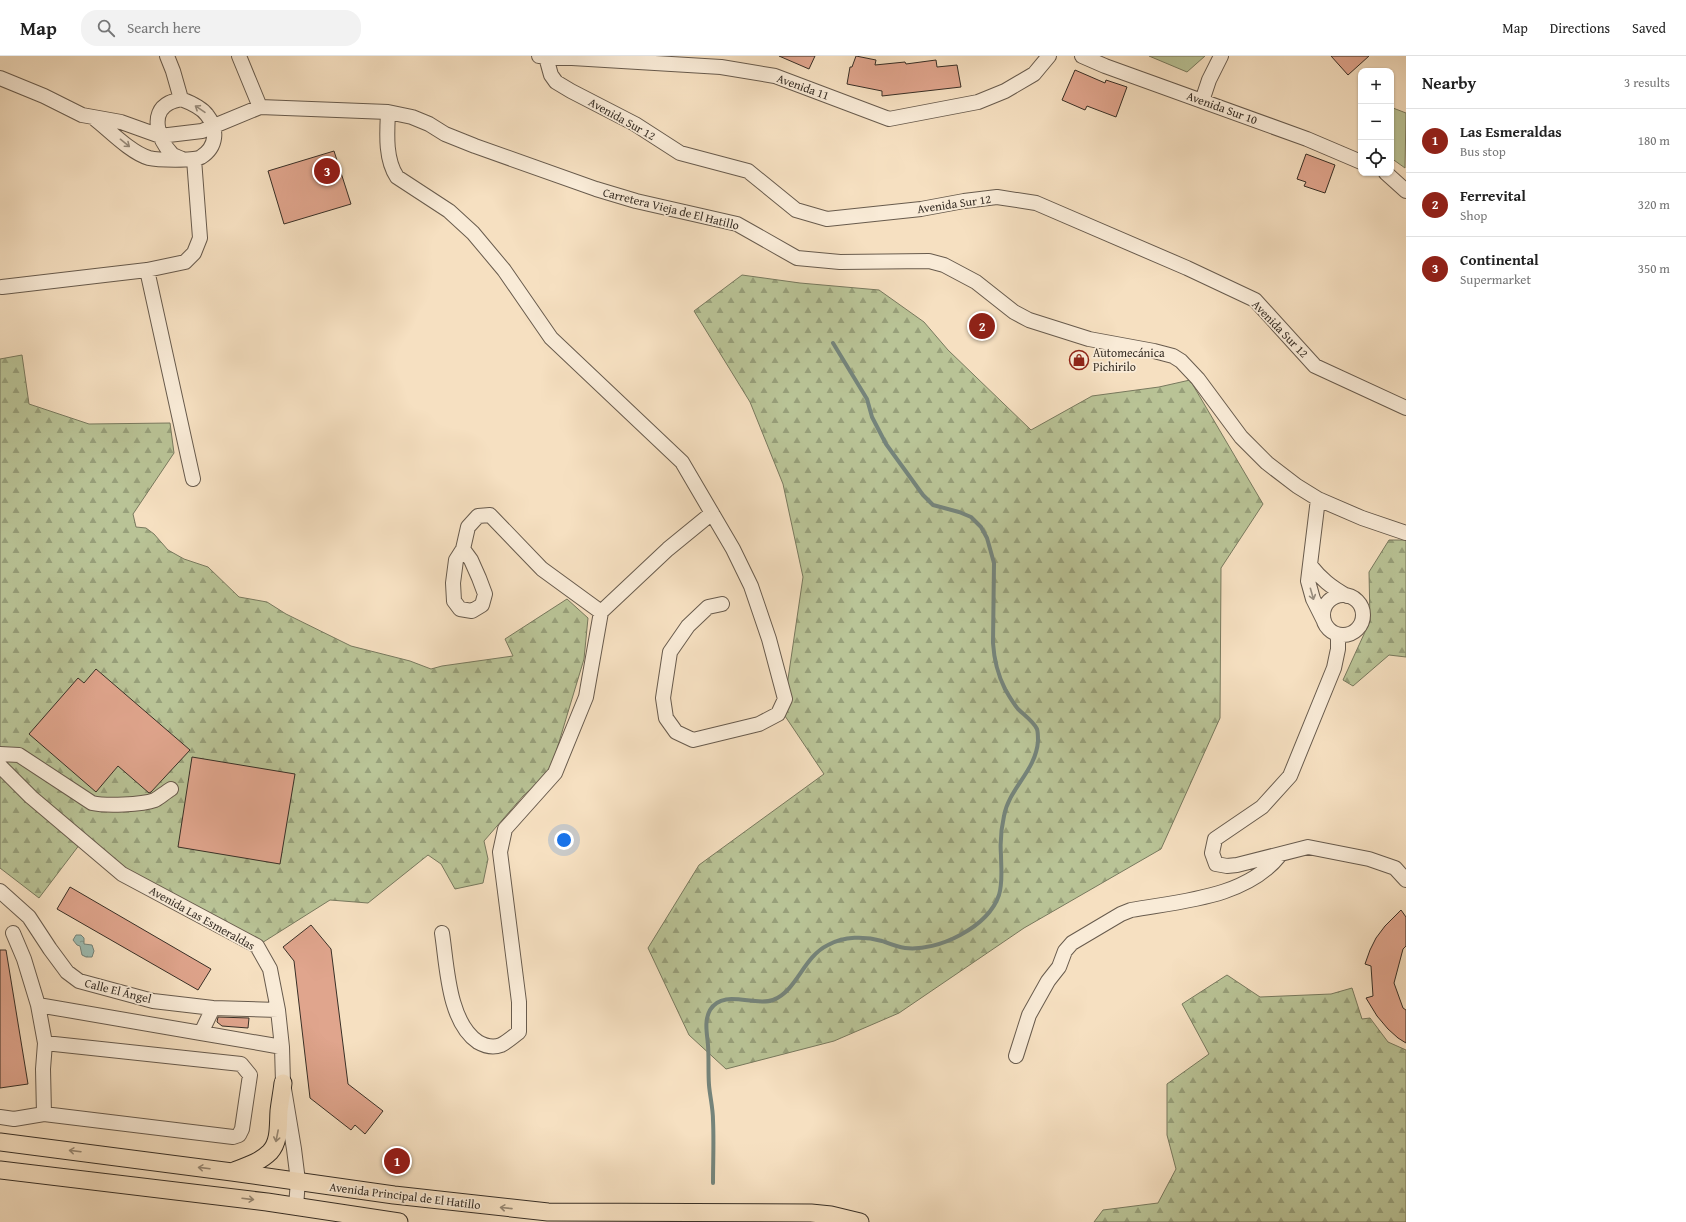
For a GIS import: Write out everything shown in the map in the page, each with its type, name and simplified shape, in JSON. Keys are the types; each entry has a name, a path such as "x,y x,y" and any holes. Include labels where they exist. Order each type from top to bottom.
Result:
{"main road":[{"path":"232,1172 254,1163 266,1156 273,1148 278,1132 279,1110 283,1083"},
{"name":"Avenida Principal de El Hatillo","path":"0,1142 463,1204 548,1212 811,1213 831,1215 860,1222"},
{"name":"Avenida Principal de El Hatillo","path":"0,1170 142,1186 296,1206 393,1222"}],"street":[{"path":"94,119 134,150 149,158 188,159 201,156 214,142 216,135 213,125 207,114 181,99 167,56"},
{"path":"0,78 44,96 82,115 94,119 121,122 160,136 206,130 213,125 260,107 239,56"},
{"name":"Avenida 11","path":"542,56 721,67 775,76 889,119 978,102 1004,91 1034,74 1049,56"},
{"name":"Avenida Sur 12","path":"542,56 556,82 635,124 680,153 748,171 796,210 827,219 921,209 997,197 1036,203 1187,268 1255,300 1315,366 1406,408"},
{"name":"Avenida Sur 10","path":"1082,56 1105,66 1307,139 1358,161"},
{"path":"1202,101 1209,80 1221,56"},
{"path":"181,99 168,103 160,112 157,126 160,136 172,154 188,159"},
{"name":"Carretera Vieja de El Hatillo","path":"260,107 388,112 418,119 445,134 475,146 596,189 636,202 737,224 797,258 840,262 929,261 944,265 976,282 1014,312 1029,320 1089,339 1173,356 1190,369 1241,437 1267,463 1297,486 1318,499 1362,518 1406,533"},
{"path":"388,112 387,136 390,160 392,170 397,177 449,210 473,233 496,261 552,338 682,462 733,549 751,586 769,639 785,699 778,714 759,724 693,740 676,732 666,718 663,698 670,652 688,626 708,607 722,604"},
{"path":"2,287 147,270 185,262 194,252 200,238 188,159"},
{"path":"1389,176 1406,191"},
{"path":"147,270 193,479"},
{"path":"1310,565 1320,579 1330,587 1358,602 1364,613 1363,620 1360,626 1351,634 1338,635 1327,627 1313,599 1308,581 1318,499"},
{"path":"442,932 450,991 459,1020 471,1037 485,1046 501,1045 519,1032 519,1002 500,852 505,828 555,773 586,697 601,612 668,549 712,513"},
{"path":"463,549 468,527 478,516 490,515 542,569 601,612"},
{"path":"1324,621 1323,614 1328,602 1340,595 1347,596"},
{"path":"1338,635 1338,649 1334,668 1290,776 1262,807 1215,839 1212,853 1216,864 1227,866 1280,855 1308,847 1369,858 1395,868 1406,880"},
{"path":"0,754 19,755 92,803 102,805 146,802 156,800 171,789"},
{"name":"Avenida Las Esmeraldas","path":"0,766 31,796 122,874 257,946 270,969 278,1010 282,1047 283,1083 298,1181 296,1206"},
{"path":"1016,1056 1029,1015 1072,943 1121,914 1131,910 1204,897 1231,889 1253,879 1271,866 1280,855"},
{"name":"Calle El Ángel","path":"0,891 29,917 63,966 79,981 153,1001 213,1008 278,1010"},
{"path":"13,933 24,959 38,1005 45,1043 43,1069 44,1114"},
{"path":"38,1005 282,1047"},
{"path":"201,1033 213,1008"},
{"path":"0,1117 14,1119 44,1114 234,1137 239,1135 242,1129 250,1075 241,1064 45,1043"}],"green space":[{"path":"1149,56 1205,56 1187,72"},
{"path":"1394,108 1406,113 1405,168 1394,160"},
{"path":"742,275 800,283 879,290 924,322 948,350 1031,430 1092,396 1159,387 1190,380 1263,504 1221,568 1220,718 1161,849 1024,928 899,1013 834,1041 726,1069 689,1035 648,948 699,865 824,774 783,713 803,577 783,484 750,402 694,311"},
{"path":"22,355 29,404 89,424 170,423 174,453 133,514 136,527 146,528 154,534 168,550 184,559 208,567 239,597 267,602 286,614 351,646 410,661 431,669 442,666 513,656 505,639 567,599 588,618 584,659 550,772 523,796 484,841 488,859 483,883 455,889 441,864 428,855 368,903 330,900 257,946 184,908 83,840 39,898 0,868 0,359"},
{"path":"1389,540 1406,540 1406,657 1389,655 1353,686 1343,680 1370,621 1369,572"},
{"path":"1227,975 1260,997 1331,994 1352,988 1362,1019 1370,1018 1388,1042 1406,1050 1406,1222 1094,1222 1103,1210 1158,1203 1176,1169 1167,1135 1167,1084 1209,1054 1182,1004"}],"water":[{"path":"76,935 81,935 84,938 84,944 92,945 94,951 92,957 82,955 80,946 73,940"}],"building":[{"path":"779,56 815,56 809,69"},
{"path":"856,56 876,60 875,65 905,62 906,64 936,60 937,67 957,65 961,87 882,96 882,91 847,84 850,67 852,67"},
{"path":"1331,56 1369,56 1348,75"},
{"path":"1075,70 1105,83 1106,80 1127,87 1116,117 1087,106 1085,110 1062,100"},
{"path":"334,151 351,204 284,224 268,171"},
{"path":"1306,154 1335,165 1325,193 1304,186 1306,182 1297,179"},
{"path":"96,669 190,750 149,793 118,766 96,792 29,734 78,678 84,683"},
{"path":"192,757 295,774 280,864 178,847"},
{"path":"70,887 211,969 198,990 57,909"},
{"path":"1401,910 1406,917 1406,946 1403,949 1394,983 1403,1008 1406,1010 1406,1043 1388,1029 1377,1016 1366,998 1373,996 1371,966 1365,964 1370,950 1376,938 1385,926"},
{"path":"311,925 331,949 348,1084 383,1111 365,1134 355,1125 351,1130 310,1098 294,961 283,947"},
{"path":"0,950 6,950 28,1084 0,1088"},
{"path":"218,1017 249,1018 248,1028 222,1026 217,1022"}],"waterway":[{"path":"713,1183 713,1116 709,1085 706,1027 710,1010 723,1000 739,999 765,1002 781,996 794,982 812,957 819,950 834,942 848,938 869,938 902,948 918,948 932,946 946,941 973,927 993,907 999,895 1001,880 1001,836 1004,816 1011,797 1033,761 1038,741 1037,729 1013,702 1005,689 997,667 993,643 994,563 987,538 981,527 971,517 933,505 923,495 886,444 872,417 867,399 833,343"}],"place":[{"name":"Continental","path":"327,171"},
{"name":"Ferrevital","path":"982,326"},
{"name":"Automecánica Pichirilo","path":"1079,360"},
{"name":"Las Esmeraldas","path":"397,1161"}]}
